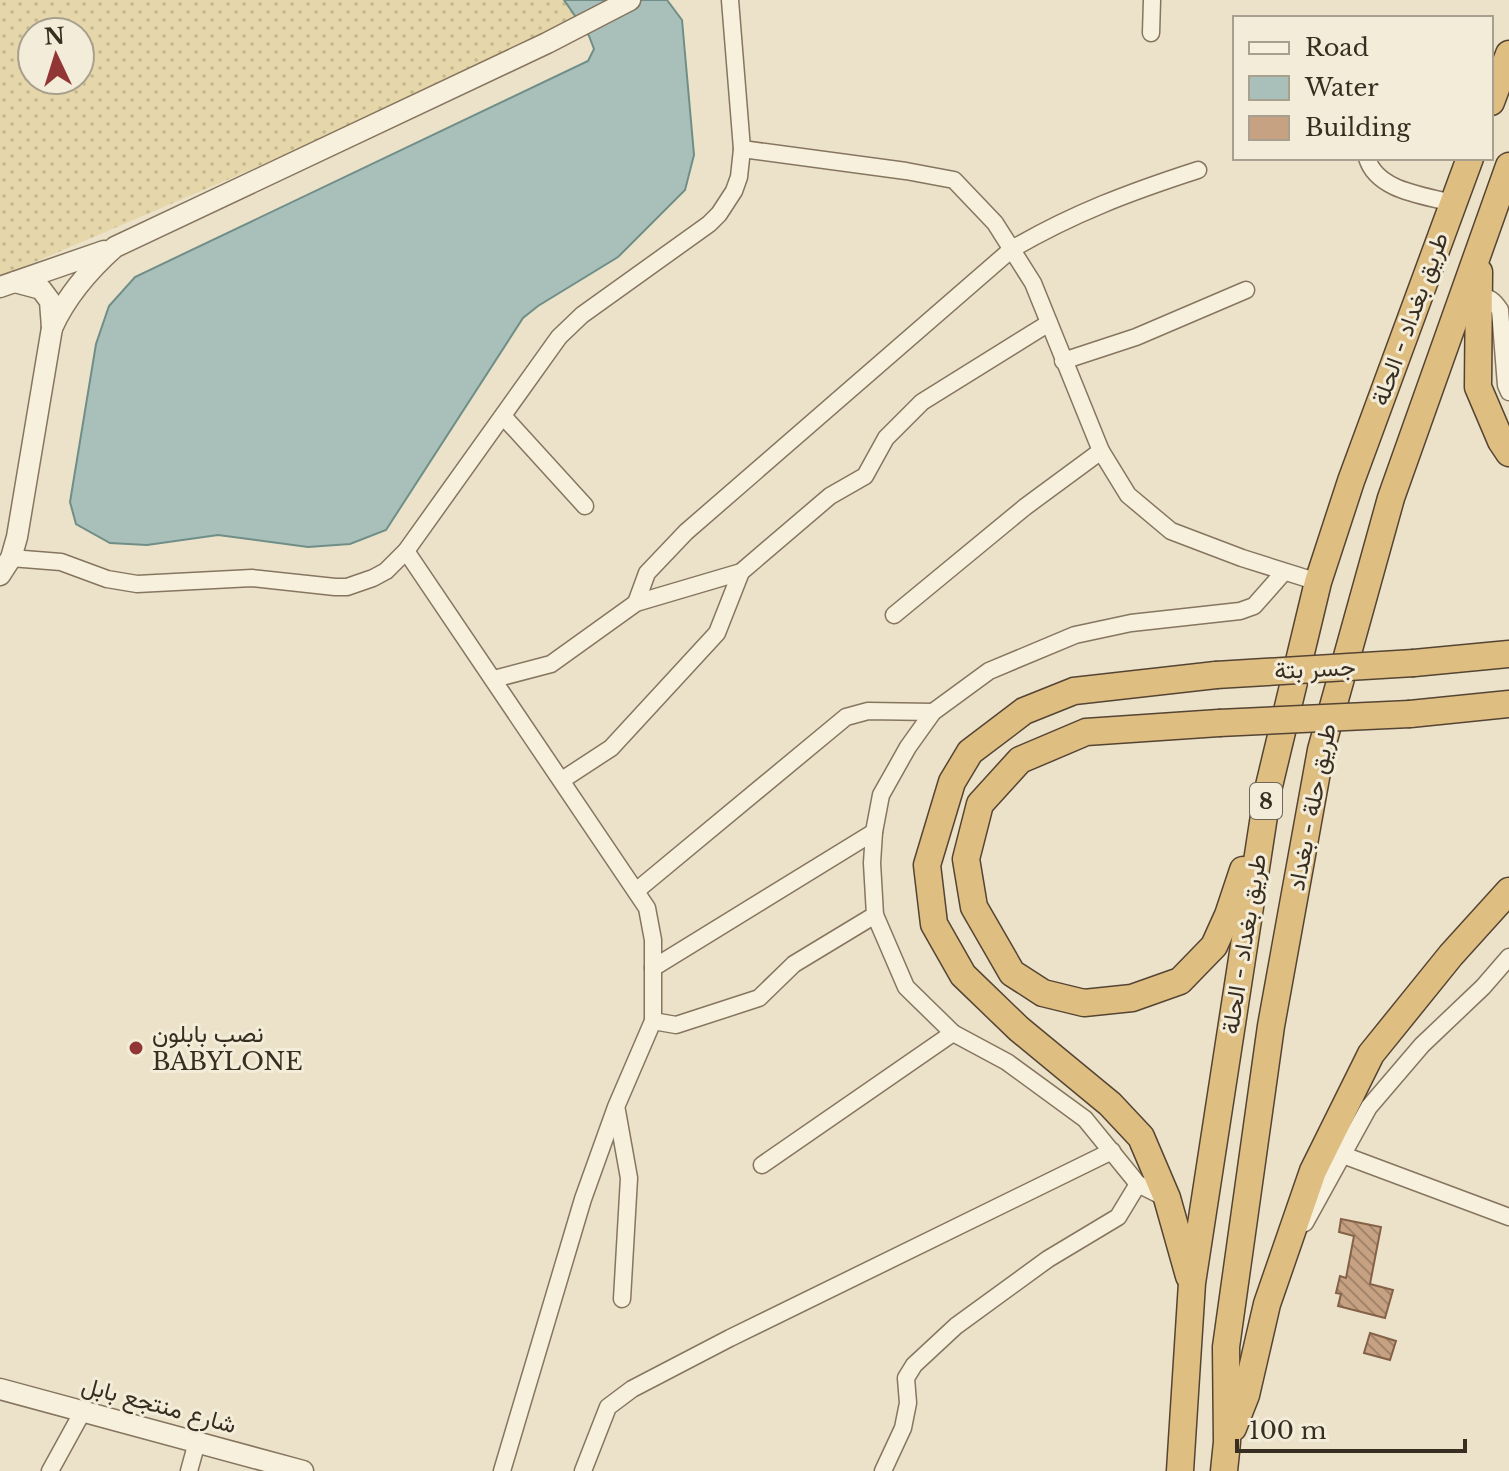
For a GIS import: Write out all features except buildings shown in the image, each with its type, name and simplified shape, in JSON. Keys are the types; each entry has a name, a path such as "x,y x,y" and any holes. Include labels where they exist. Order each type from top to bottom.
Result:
{"highway":[{"path":"1493,97 1509,54"},
{"name":"طريق بغداد - الحلة","path":"1180,1471 1192,1283 1268,790 1318,582 1351,481 1470,160"},
{"path":"1474,160 1487,169 1509,166"},
{"name":"طريق حلة - بغداد","path":"1228,1460 1228,1331 1271,1026 1321,750 1391,498 1509,166"},
{"path":"1451,205 1472,203 1490,216"},
{"path":"1480,245 1478,387 1509,453"},
{"name":"جسر بتة","path":"1192,1283 1167,1198 1141,1137 1110,1104 1019,1029 963,975 934,924 927,865 952,782 970,752 1024,711 1074,691 1216,675 1509,654"},
{"name":"جسر بتة","path":"1268,790 1228,915 1214,946 1180,981 1132,998 1084,1003 1043,993 1012,973 974,907 966,859 980,804 1020,760 1086,732 1410,714 1509,704"},
{"path":"1228,1460 1277,1272 1313,1171 1371,1054 1451,955 1509,891"}],"street":[{"path":"8,284 115,247 563,35 630,0"},
{"path":"8,284 41,289 50,301 52,328 20,519 5,566 61,562 107,579 137,584 237,578 335,587 360,584 386,571 406,551 569,326 719,214 734,191 742,149 730,0"},
{"path":"1151,33 1152,0"},
{"path":"742,149 954,180 995,223 1033,283 1101,451 1128,495 1171,531 1318,582"},
{"path":"1368,160 1371,170 1389,185 1451,205"},
{"path":"636,603 647,573 686,532 1012,249 1057,222 1115,197 1198,170"},
{"path":"52,328 81,281 115,247"},
{"path":"1063,361 1136,337 1246,290"},
{"path":"1478,297 1486,296 1495,301 1500,310 1509,392"},
{"path":"494,679 551,664 636,603 741,572 830,496 865,476 886,438 922,402 1049,323"},
{"path":"503,416 585,506"},
{"path":"894,615 1025,507 1101,451"},
{"path":"406,551 647,908 653,940 653,1021 616,1107 583,1199 502,1471"},
{"path":"562,780 611,748 717,633 741,572"},
{"path":"1167,1198 1138,1184 1085,1119 1007,1062 953,1033 906,987 875,915 874,832 881,795 908,747 933,712 989,671 1075,635 1131,623 1240,611 1254,606 1284,572"},
{"path":"636,891 846,717 868,711 933,712"},
{"path":"653,968 874,832"},
{"path":"653,1021 676,1025 759,998 794,964 875,915"},
{"path":"1277,1272 1369,1107 1422,1045 1483,987 1509,957"},
{"path":"762,1165 953,1033"},
{"path":"616,1107 629,1178 622,1299"},
{"path":"583,1471 608,1407 632,1389 1112,1151"},
{"path":"1343,1155 1509,1217"},
{"path":"883,1471 903,1428 908,1403 906,1378 914,1365 956,1326 1048,1259 1118,1217 1138,1184"},
{"name":"شارع منتجع بابل","path":"0,1389 197,1442 279,1468 303,1471"},
{"path":"50,1471 83,1411"},
{"path":"189,1471 197,1442"}],"sand":[{"path":"0,0 564,0 581,26 0,277"}],"water":[{"path":"564,0 667,0 682,20 694,155 685,190 618,257 523,318 386,530 350,544 308,547 218,535 147,545 110,543 76,524 70,502 96,344 109,306 135,277 588,61 594,49 589,36"}],"place":[{"name":"نصب بابلون BABYLONE","path":"136,1048"}]}
